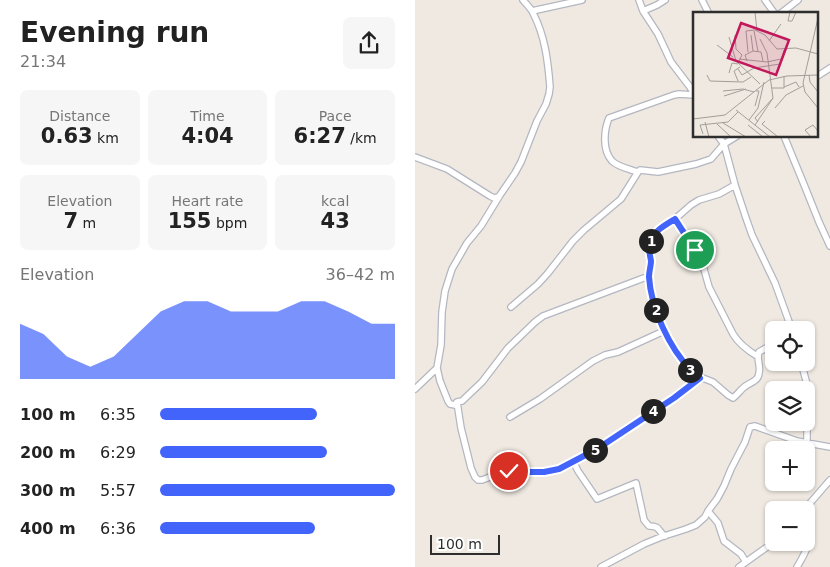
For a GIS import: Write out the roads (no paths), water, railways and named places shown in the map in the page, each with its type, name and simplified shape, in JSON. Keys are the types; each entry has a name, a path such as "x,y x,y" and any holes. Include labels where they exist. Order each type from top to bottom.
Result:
{"street":[{"path":"523,0 532,11 545,45 550,87 549,94 521,162 481,226 460,253 452,269 445,291 437,368 448,401 450,404 455,405 457,402 463,401 482,382 508,348 543,316 649,276"},
{"path":"532,11 582,0"},
{"path":"639,0 671,62 692,85"},
{"path":"643,11 665,0"},
{"path":"702,0 708,12"},
{"path":"765,0 774,12"},
{"path":"783,12 798,0"},
{"path":"817,75 830,68"},
{"path":"693,94 673,94 609,118 605,144 611,160 638,172 640,170 658,172 711,159 725,144 734,138"},
{"path":"719,138 725,144 735,185 752,235 775,283 789,321"},
{"path":"785,138 830,246"},
{"path":"415,157 447,169 490,196 498,197"},
{"path":"511,308 538,284 584,230 621,199 638,172"},
{"path":"735,185 719,194 699,200 654,234 649,250 651,262 649,276 652,294 664,331 675,350 691,371 700,378 713,382 733,398 747,384 753,383 756,380 760,372 757,356 759,352 765,349"},
{"path":"675,219 702,262 709,287 737,341 757,356"},
{"path":"510,417 540,399 599,358 618,352 664,331"},
{"path":"415,389 437,368"},
{"path":"803,371 811,399 807,421 807,441"},
{"path":"457,402 471,468 478,480 509,471 544,472 559,469 597,449 700,378"},
{"path":"601,567 645,544 696,525 705,517 717,499 745,442 750,427 755,426 797,441"},
{"path":"815,444 830,447"},
{"path":"573,462 597,498 636,483 644,520 649,526 657,526 665,536"},
{"path":"812,501 830,480"},
{"path":"708,511 718,523 724,541 741,554 746,562"},
{"path":"739,567 765,548"},
{"path":"797,567 805,551"}]}
